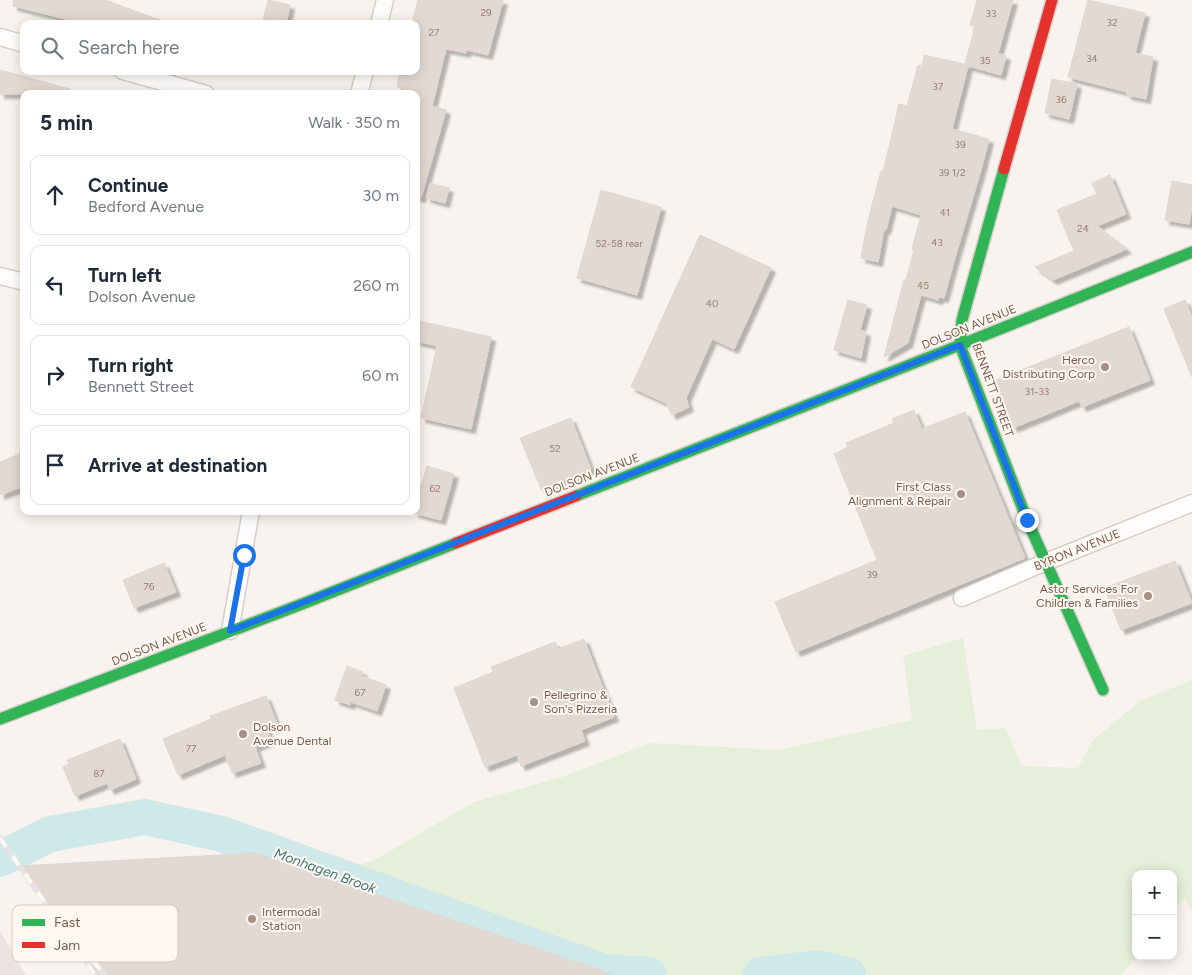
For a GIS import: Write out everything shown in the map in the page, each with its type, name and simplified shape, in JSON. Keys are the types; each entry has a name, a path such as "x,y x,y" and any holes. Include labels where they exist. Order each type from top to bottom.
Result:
{"main road":[{"name":"BENNETT STREET","path":"1052,0 962,320 960,345 1027,520 1102,690"},
{"name":"DOLSON AVENUE","path":"0,719 230,631 1192,252"}],"street":[{"path":"380,20 385,0"},
{"path":"0,37 20,43"},
{"path":"138,75 192,90"},
{"path":"360,90 364,75"},
{"path":"0,276 20,281"},
{"name":"BYRON AVENUE","path":"962,598 1192,503"},
{"path":"230,631 250,515"}],"shaded area":[{"path":"0,931 12,951 12,962 18,962 26,975 0,975"}],"green space":[{"path":"963,638 977,730 1006,728 1021,766 1078,768 1092,741 1140,701 1192,680 1192,912 1185,897 1177,906 1177,870 1132,870 1132,960 1134,960 1122,975 547,975 289,867 322,874 373,861 474,802 562,777 651,743 779,750 912,720 903,656"}],"building":[{"path":"14,0 105,0 160,20 70,20 13,6"},
{"path":"268,0 290,5 287,20 263,20"},
{"path":"418,0 503,0 488,55 467,50 466,53 446,49 432,106 446,110 421,198 420,90 408,90 397,87 399,75 420,75 420,20 413,20"},
{"path":"977,0 1013,0 998,53 1006,56 1001,75 968,66 952,129 989,139 981,170 944,298 939,297 938,300 921,295 908,343 884,357 904,280 906,280 914,250 912,249 921,215 892,206 886,230 884,229 878,262 861,258 872,205 881,171 883,172 899,104 907,106 918,65 922,66 924,55 965,64 975,26 970,25"},
{"path":"1088,0 1145,13 1135,53 1153,57 1146,99 1127,95 1127,92 1068,77"},
{"path":"0,70 70,89 20,90 20,94 0,94"},
{"path":"1052,79 1077,84 1069,119 1045,113"},
{"path":"1110,175 1126,214 1097,226 1127,249 1053,280 1035,267 1074,251 1057,210 1097,194 1092,183"},
{"path":"1172,181 1192,185 1192,207 1189,224 1165,220"},
{"path":"430,183 449,188 445,203 426,198"},
{"path":"601,190 661,207 637,295 577,278"},
{"path":"700,235 771,268 734,349 712,339 686,398 689,407 672,415 666,403 631,387"},
{"path":"848,300 867,305 860,330 866,332 861,358 834,350"},
{"path":"1185,300 1192,317 1192,377 1164,309"},
{"path":"420,321 491,337 471,429 421,418 437,346 420,342"},
{"path":"1129,327 1150,380 1082,407 1079,401 1013,428 994,381"},
{"path":"914,410 922,429 965,412 1025,558 796,652 775,602 877,560 834,454 848,447 846,443 894,423 892,419"},
{"path":"571,418 591,469 541,489 520,438"},
{"path":"20,454 20,488 0,495 0,462"},
{"path":"427,466 454,474 441,520 420,515 420,490"},
{"name":"Astor Services For Children & Families","path":"1175,561 1192,603 1121,630 1104,588"},
{"path":"164,563 176,592 134,608 123,580"},
{"name":"Pellegrino & Son's Pizzeria","path":"584,639 614,717 581,730 585,741 521,766 517,755 485,767 454,688 493,672 491,667 555,642 558,649"},
{"path":"347,666 363,672 361,676 386,685 377,711 351,702 350,705 335,700"},
{"path":"266,696 277,724 266,728 271,740 255,747 261,763 232,773 225,755 178,775 163,739 211,719 210,716"},
{"path":"120,739 136,779 110,790 107,783 75,796 63,767 69,764 67,760"},
{"name":"Intermodal Station","path":"255,853 606,972 606,975 95,975 86,962 178,962 178,905 46,905 19,866"}],"waterway":[{"name":"Monhagen Brook","path":"0,859 50,834 145,817 222,834 604,972 649,975"},
{"name":"Monhagen Brook","path":"761,975 817,968 848,975"}],"railway":[{"path":"0,838 46,905"},
{"path":"86,962 95,975"},
{"path":"94,962 105,975"}],"traffic: fast":[{"path":"1004,169 962,320 960,345 1027,520 1103,690"},
{"path":"576,496 1192,252"},
{"path":"0,719 456,543"}],"traffic: jam":[{"path":"1004,169 1052,0"},
{"path":"456,543 576,496"}],"place":[{"name":"Herco Distributing Corp","path":"1105,367"},
{"name":"First Class Alignment & Repair","path":"961,494"},
{"name":"Astor Services For Children & Families","path":"1148,596"},
{"name":"Pellegrino & Son's Pizzeria","path":"534,702"},
{"name":"Dolson Avenue Dental","path":"243,734"},
{"name":"Intermodal Station","path":"252,919"}],"route":[{"path":"244,555 230,631 960,345 1027,520"}]}
